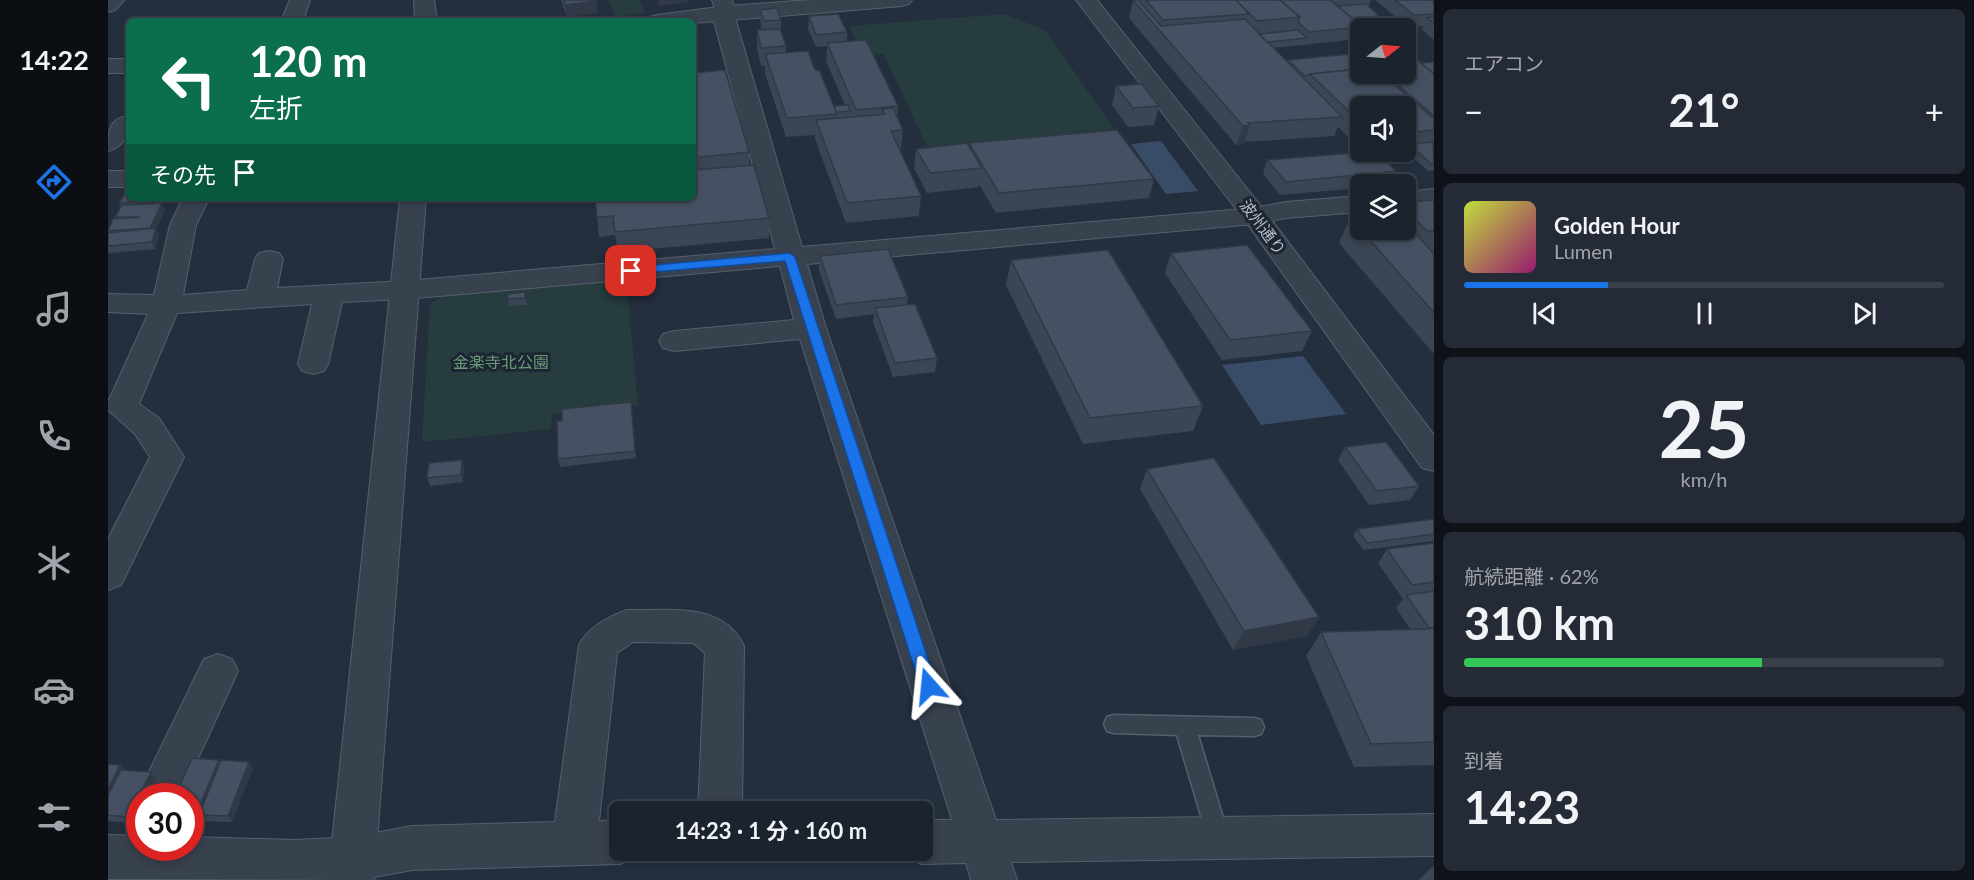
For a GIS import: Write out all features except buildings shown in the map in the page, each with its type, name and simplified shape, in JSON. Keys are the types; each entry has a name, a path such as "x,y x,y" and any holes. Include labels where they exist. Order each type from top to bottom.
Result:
{"street":[{"path":"108,6 114,0"},
{"path":"293,18 300,0"},
{"path":"424,0 426,18"},
{"path":"670,18 724,6 902,0"},
{"name":"波州通り","path":"1086,0 1255,216 1434,459"},
{"path":"724,6 725,21 811,328 987,861"},
{"path":"108,66 126,66"},
{"path":"108,144 123,123"},
{"path":"108,179 126,179"},
{"path":"1416,199 1434,197"},
{"path":"108,575 167,457 147,426 115,411 166,305 183,225 195,201"},
{"path":"352,869 413,201"},
{"path":"108,303 166,305 405,290 1255,216 1286,210 1350,205"},
{"path":"260,298 269,260"},
{"path":"313,364 329,293"},
{"path":"674,341 811,328"},
{"path":"575,843 598,645 627,626 701,627 724,646 720,801"},
{"path":"165,783 218,671"},
{"path":"933,845 987,861 1218,839 1434,835"},
{"path":"204,856 295,862 352,869 412,848 609,842"}],"lane":[{"path":"1114,724 1254,727"},
{"path":"1185,726 1218,839"}],"green space":[{"path":"608,0 639,0 645,13 615,17"},
{"path":"1005,14 1046,31 1118,135 929,151 884,54 862,55 849,26"},
{"name":"金楽寺北公園","path":"626,278 638,405 552,414 551,429 422,442 430,304 446,294"}],"water":[{"path":"1161,141 1198,191 1166,194 1131,144"},
{"path":"1303,356 1346,414 1261,425 1222,365"}],"route":[{"path":"631,271 790,257 811,328 929,686"}]}
